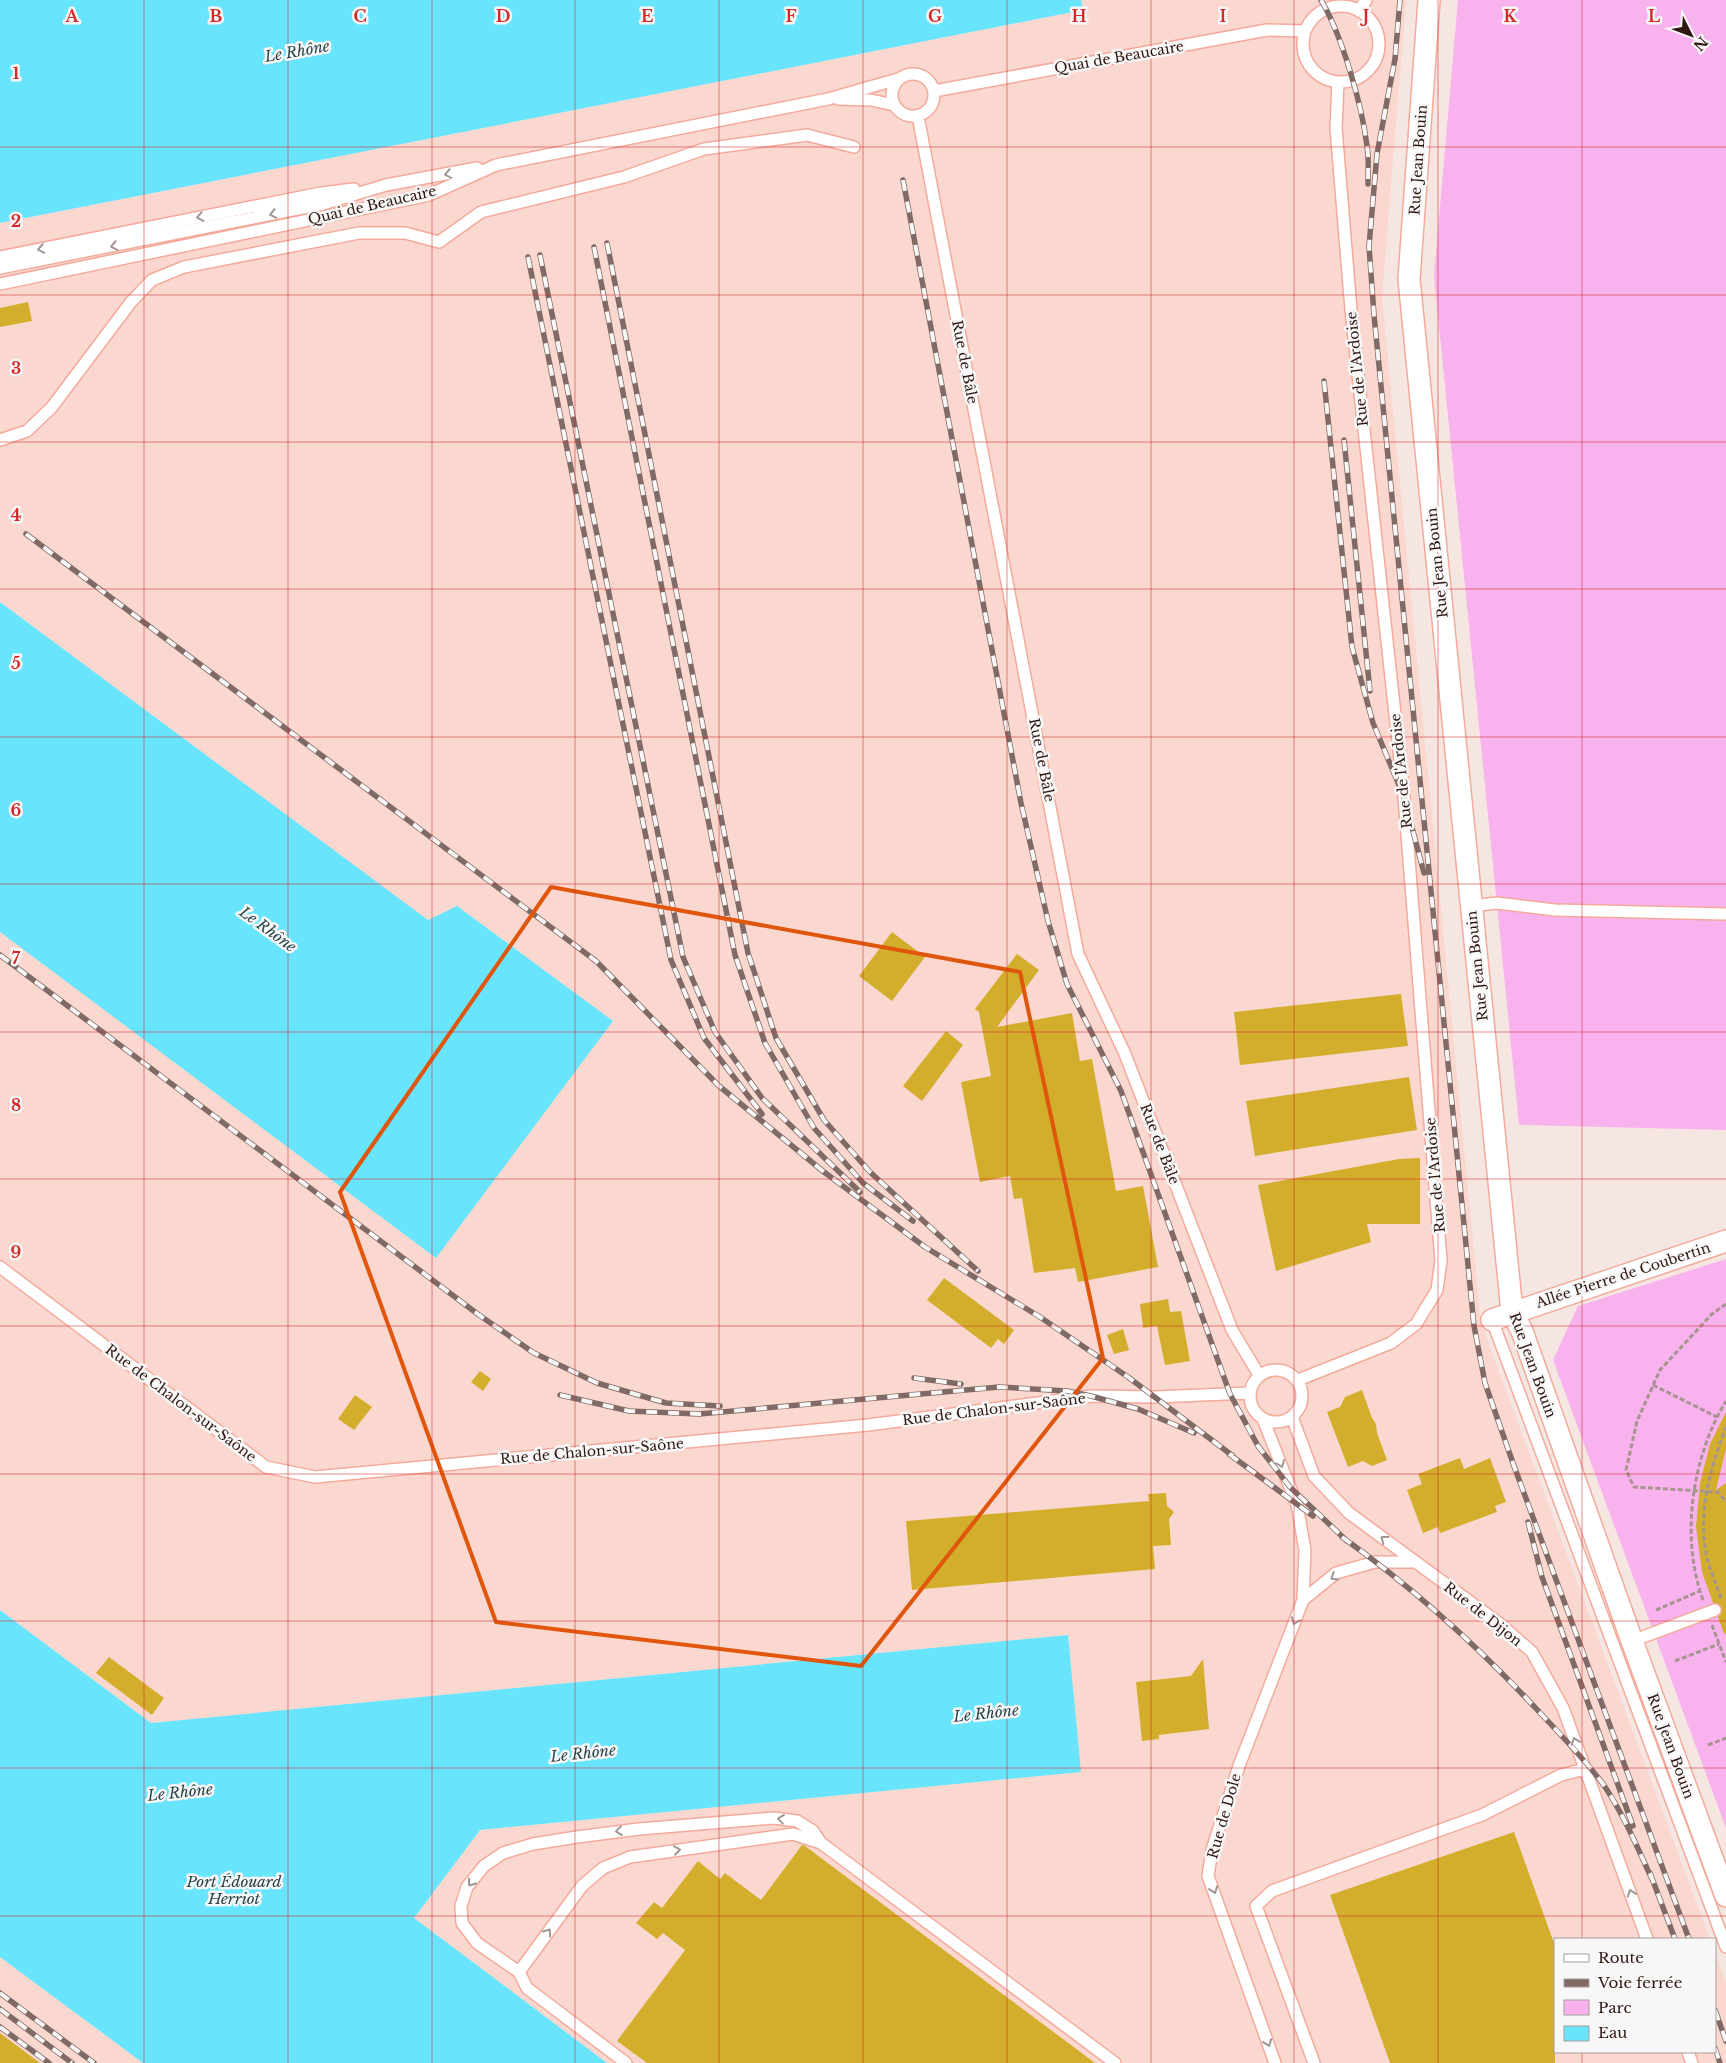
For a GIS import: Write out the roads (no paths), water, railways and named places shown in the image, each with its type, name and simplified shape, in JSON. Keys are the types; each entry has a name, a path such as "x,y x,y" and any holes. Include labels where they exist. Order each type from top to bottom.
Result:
{"street":[{"name":"Rue Jean Bouin","path":"1429,0 1409,280 1512,1312 1522,1331 1632,1641 1726,1896"},
{"name":"Allée Pierre de Coubertin","path":"1492,1320 1726,1241"}],"lane":[{"path":"1359,11 1366,0"},
{"path":"1337,6 1359,11 1369,18 1376,29 1379,41 1378,54 1372,66 1364,75 1352,80 1338,82 1322,76 1309,65 1303,43 1305,31 1318,14 1326,9 1337,6"},
{"name":"Quai de Beaucaire","path":"0,284 429,195 496,165 828,99 898,79 910,73 923,75 928,79 934,91 1267,30 1305,31"},
{"path":"894,105 892,91 898,79"},
{"name":"Rue de l'Ardoise","path":"1298,1380 1391,1343 1416,1324 1437,1290 1442,1261 1404,797 1351,310 1336,128 1338,82"},
{"path":"918,116 924,113 932,104 934,91"},
{"name":"Quai de Beaucaire","path":"828,99 871,100 894,105 904,114 918,116"},
{"name":"Rue de Bâle","path":"918,116 1078,954 1126,1054 1232,1330 1259,1375"},
{"path":"0,440 27,431 52,407 130,302 152,280 184,266 359,233 405,233 439,242 481,212 624,177 704,149 807,136 854,146"},
{"path":"0,257 321,193 386,185 496,165"},
{"path":"0,268 323,204 386,185"},
{"path":"1471,906 1497,903 1555,910 1726,914"},
{"name":"Rue de Chalon-sur-Saône","path":"0,1267 266,1467 315,1477 868,1425 1091,1396 1154,1397 1250,1392"},
{"name":"Rue Jean Bouin","path":"1492,1320 1726,1947"},
{"path":"1275,1369 1292,1374 1298,1380 1302,1387 1302,1404 1292,1417 1278,1422 1262,1419 1252,1408 1251,1386 1259,1375 1275,1369"},
{"name":"Rue de Dijon","path":"1292,1417 1314,1476 1349,1513 1500,1624 1532,1652 1563,1708 1647,1938"},
{"name":"Rue de Dole","path":"1262,1419 1297,1505 1306,1550 1303,1600 1239,1766 1212,1850 1208,1876 1275,2063"},
{"name":"Rue de Dole","path":"1303,1600 1336,1573 1375,1562 1415,1562"},
{"path":"1632,1641 1719,1607"},
{"path":"1314,2063 1256,1906 1272,1891 1482,1815 1561,1775 1586,1769"},
{"path":"626,2063 527,1988 519,1972 477,1943 462,1923 461,1906 467,1887 484,1866 503,1853 533,1844 639,1829 774,1818 796,1821 813,1831 820,1843"},
{"path":"519,1972 582,1886 603,1868 630,1856 793,1834 820,1843 1115,2063"}],"water":[{"name":"Le Rhône","path":"0,0 1081,0 1083,10 0,223"},
{"name":"Le Rhône","path":"0,602 428,920 457,906 613,1021 436,1258 0,932"},
{"name":"Port Édouard Herriot","path":"0,1610 151,1723 1068,1635 1081,1772 480,1830 414,1918 607,2063 143,2063 0,1957"}],"railway":[{"path":"1321,0 1336,32 1356,91 1368,151 1368,184"},
{"path":"1400,0 1395,59 1377,154 1369,246 1374,315 1474,1326 1485,1383 1514,1466 1689,1938"},
{"path":"903,180 1021,803 1048,921 1067,984 1121,1091 1230,1394 1258,1446 1290,1487 1347,1541"},
{"path":"607,243 748,953 776,1038 824,1120 870,1172 978,1271"},
{"path":"594,247 735,955 765,1043 814,1128 863,1183 913,1221"},
{"path":"540,255 683,957 715,1032 762,1098 860,1192"},
{"path":"528,257 671,960 704,1038 762,1114"},
{"path":"1324,381 1352,647 1373,723 1404,797 1424,873"},
{"path":"1344,440 1370,691"},
{"path":"26,534 596,961 719,1086 824,1172 925,1247 1040,1317 1128,1377 1233,1456"},
{"path":"0,955 479,1315 534,1353 597,1383 666,1403 720,1406"},
{"path":"914,1378 961,1384"},
{"path":"560,1395 629,1411 699,1414 999,1387 1067,1391 1138,1409 1194,1433"},
{"path":"1229,1454 1313,1516"},
{"path":"1528,1522 1542,1577 1633,1826"},
{"path":"1342,1537 1396,1578 1447,1621 1520,1691 1574,1749 1610,1795 1652,1879"},
{"path":"1650,1873 1675,1938"},
{"path":"0,1993 94,2063"},
{"path":"0,2009 72,2063"},
{"path":"1716,2013 1726,2041"},
{"path":"0,2027 49,2063"},
{"path":"1716,2051 1720,2063"}]}
